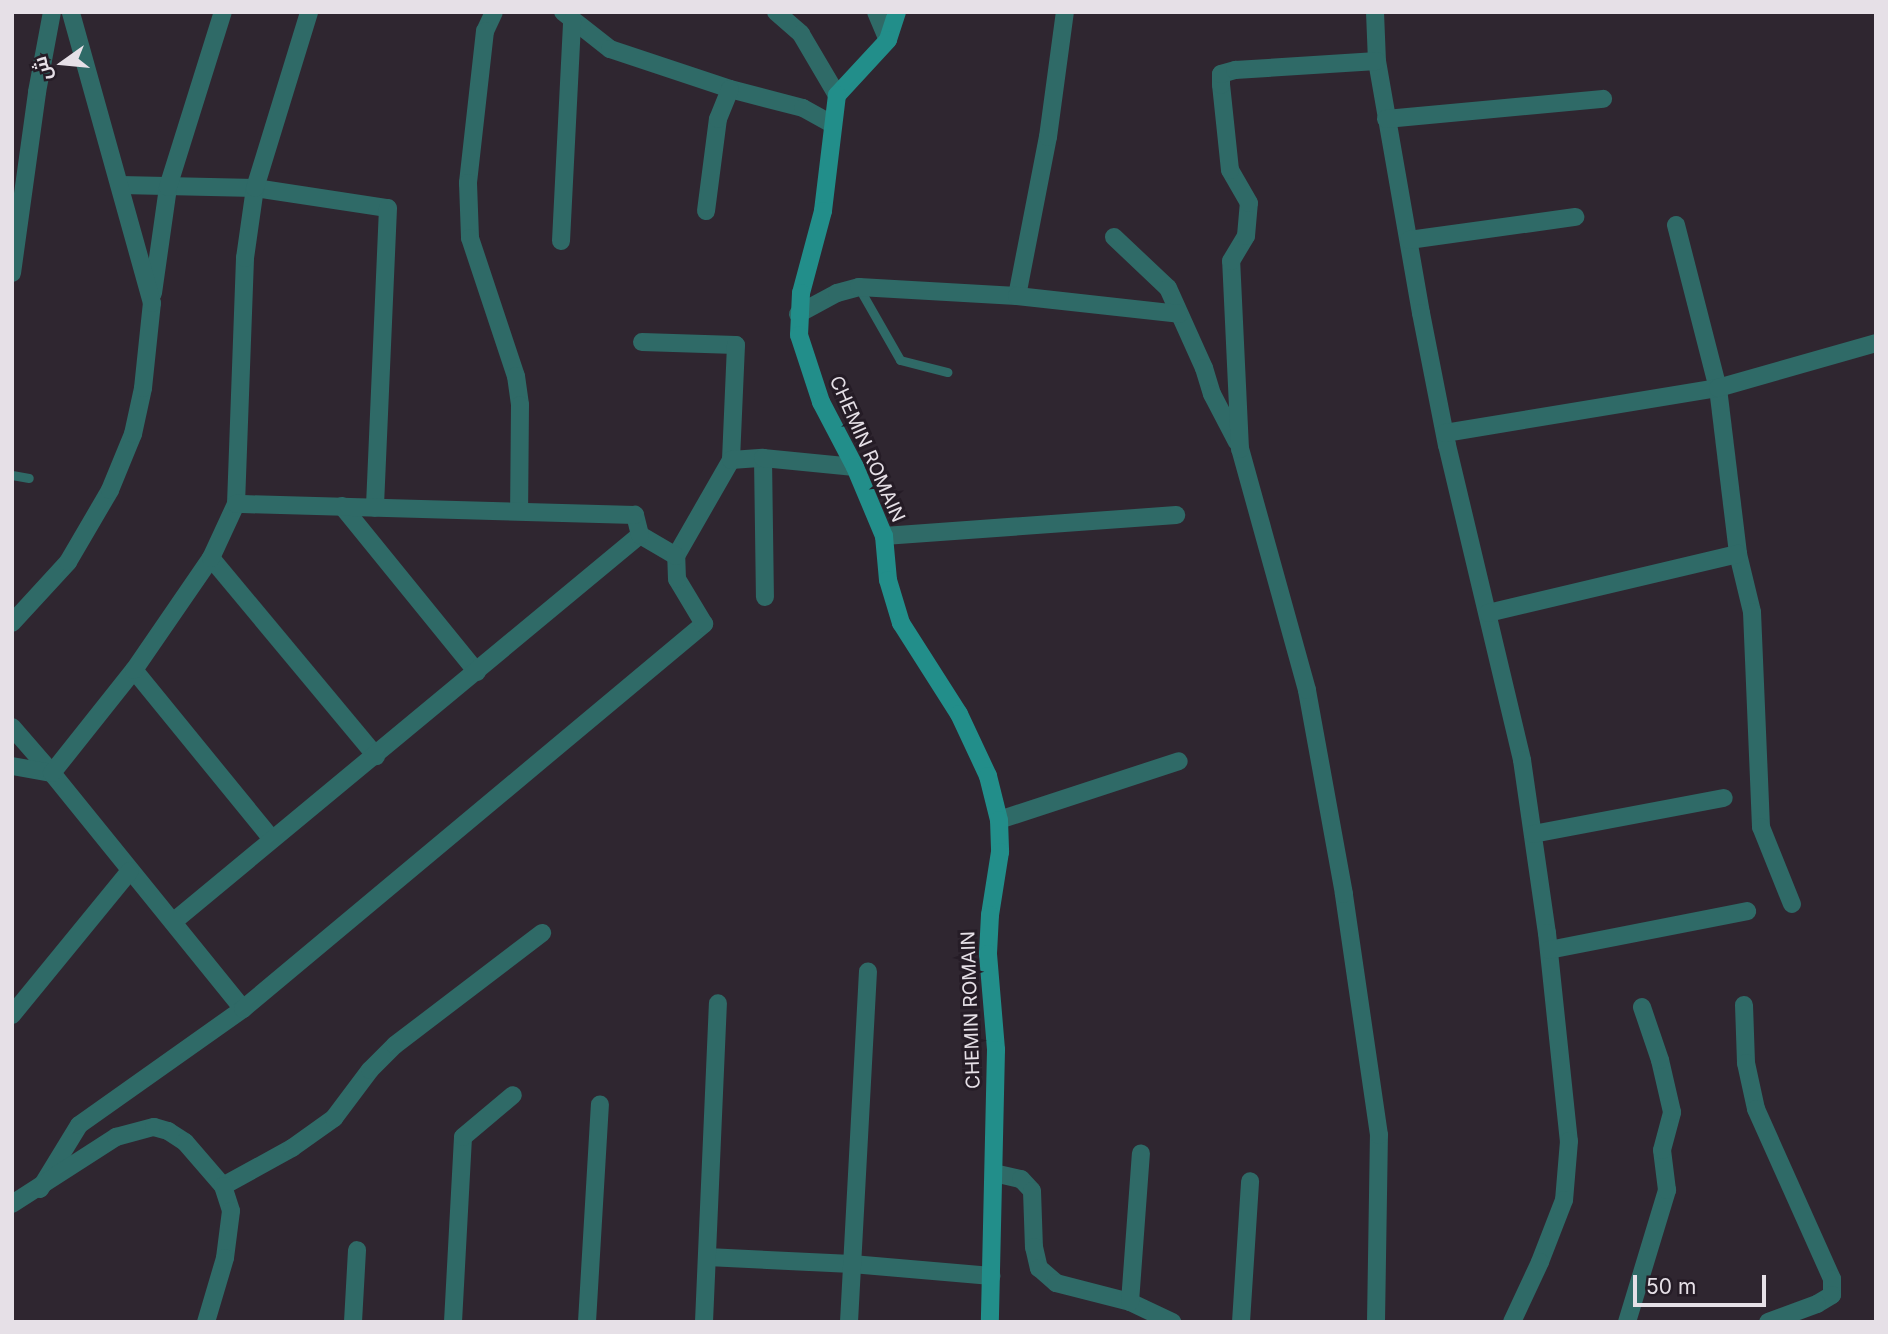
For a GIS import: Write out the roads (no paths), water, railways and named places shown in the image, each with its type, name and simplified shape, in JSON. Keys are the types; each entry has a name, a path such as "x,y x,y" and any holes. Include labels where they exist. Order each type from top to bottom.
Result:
{"street":[{"path":"12,273 37,92 52,12"},
{"path":"71,12 152,303"},
{"path":"12,624 68,562 110,490 132,434 140,400 168,187 223,12"},
{"path":"52,773 134,670 211,558 236,504 245,258 255,188 309,12"},
{"path":"494,12 485,31 470,169 470,237 516,376 520,405 519,510"},
{"path":"776,12 801,34 838,95 888,40 897,12"},
{"path":"876,12 888,40"},
{"path":"1017,296 1048,137 1065,12"},
{"path":"1376,12 1377,61 1445,433 1522,760 1549,950 1569,1141 1564,1200 1540,1262 1512,1322"},
{"path":"567,16 610,49 730,89 803,108 832,124"},
{"path":"561,241 567,16"},
{"path":"1240,449 1231,261 1245,236 1248,202 1230,170 1221,74 1235,70 1377,61"},
{"path":"705,211 718,119 730,89"},
{"name":"CHEMIN ROMAIN","path":"838,95 832,124 823,211 798,314 799,335 821,402 855,467 884,536 888,580 901,623 959,713 988,776 999,820 1000,852 990,915 988,954 996,1050 990,1322"},
{"path":"1387,119 1603,99"},
{"path":"121,185 255,188 388,208 375,508"},
{"path":"1409,240 1575,217"},
{"path":"1676,225 1718,388 1738,554 1752,612 1761,827 1792,904"},
{"path":"1114,237 1168,288 1204,368 1212,394 1240,449 1307,690 1344,894 1379,1135 1376,1322"},
{"path":"798,314 837,293 859,287 1017,296 1179,314"},
{"path":"40,1189 79,1125 243,1009 705,624 677,579 676,556 732,460 736,345 642,342"},
{"path":"1445,433 1718,388 1876,343"},
{"path":"763,458 765,597"},
{"path":"732,460 763,458 855,467"},
{"path":"236,504 635,515 640,536 676,556"},
{"path":"342,506 477,672"},
{"path":"884,536 1176,515"},
{"path":"173,922 640,536"},
{"path":"1488,613 1738,554"},
{"path":"211,558 376,756"},
{"path":"134,670 272,839"},
{"path":"12,727 243,1009"},
{"path":"999,820 1179,761"},
{"path":"12,766 52,773"},
{"path":"1533,834 1724,798"},
{"path":"12,1015 130,872"},
{"path":"1549,950 1747,911"},
{"path":"223,1186 292,1148 334,1118 370,1070 395,1045 542,933"},
{"path":"849,1322 868,972"},
{"path":"704,1322 719,1003"},
{"path":"1744,1005 1746,1063 1756,1109 1832,1279 1832,1295 1817,1304 1768,1322"},
{"path":"1626,1322 1667,1190 1662,1150 1672,1112 1660,1060 1642,1007"},
{"path":"453,1322 463,1137 513,1095"},
{"path":"587,1322 600,1104"},
{"path":"12,1204 40,1189 96,1148 137,1129 154,1127 186,1142 223,1186 231,1211 225,1258 206,1322"},
{"path":"1130,1302 1140,1153"},
{"path":"994,1173 1021,1179 1032,1191 1034,1247 1039,1268 1056,1283 1130,1302 1172,1322"},
{"path":"1241,1322 1250,1181"},
{"path":"353,1322 357,1250"},
{"path":"707,1257 852,1264 991,1276"}],"lane":[{"path":"859,287 900,360 947,372"},
{"path":"12,475 29,478"}]}
